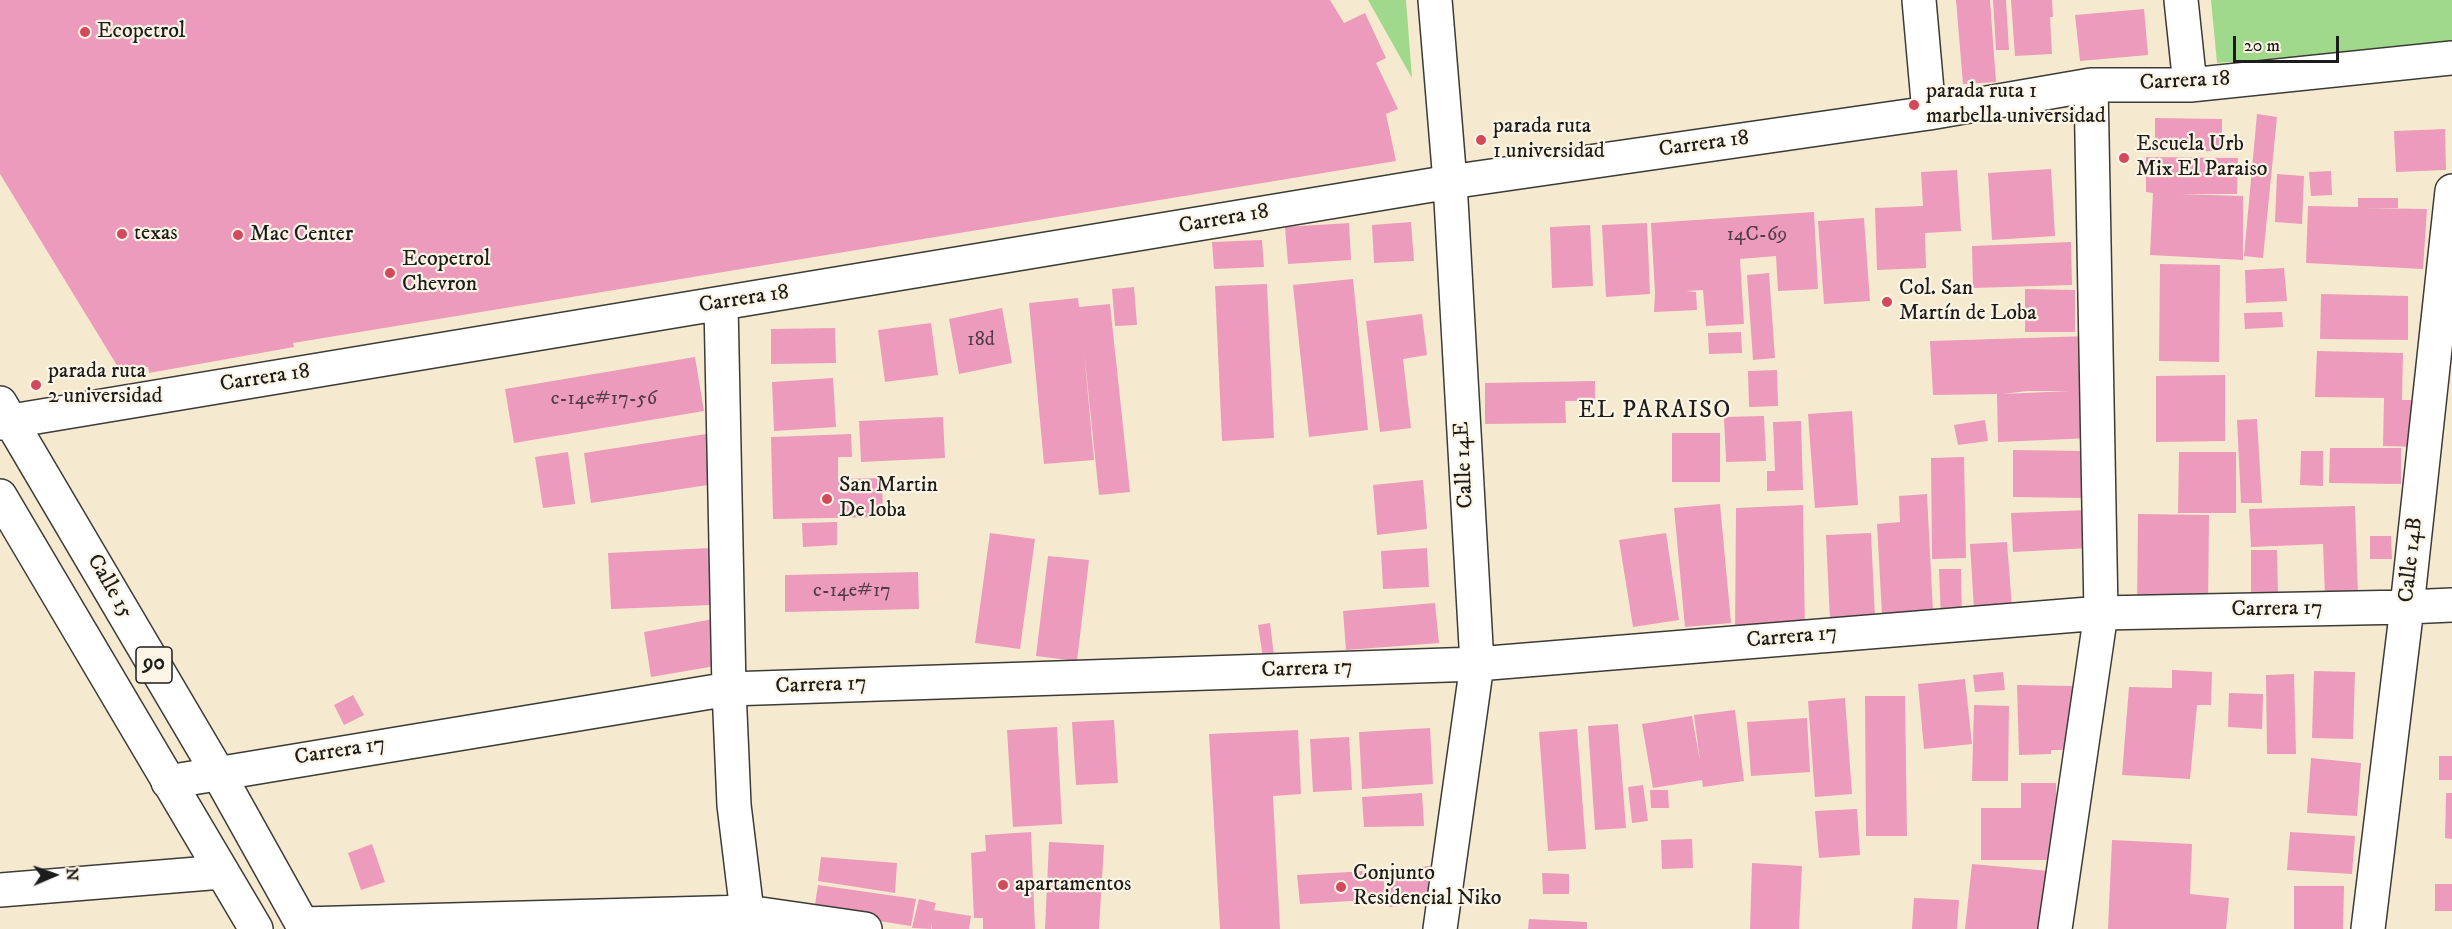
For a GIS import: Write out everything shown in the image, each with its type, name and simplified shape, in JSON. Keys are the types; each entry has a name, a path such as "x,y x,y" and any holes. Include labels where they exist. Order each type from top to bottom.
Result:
{"main road":[{"name":"Calle 14E","path":"1435,0 1450,182 1477,664 1440,929"},
{"path":"1919,0 1929,113"},
{"path":"2181,0 2190,85"},
{"name":"Carrera 18","path":"4,415 721,304 1450,182 1929,113 2091,84 2190,85 2452,58"},
{"path":"2055,929 2101,613 2091,84"},
{"name":"Calle 14B","path":"2368,929 2407,607 2452,191"},
{"path":"721,304 729,689 734,805 751,920"},
{"name":"Calle 15","path":"4,415 218,772 303,926"},
{"name":"90","path":"0,496 256,929"},
{"name":"Carrera 17","path":"168,782 729,689 1477,664 2101,613 2407,607 2452,604"},
{"path":"0,890 222,872"},
{"path":"303,926 751,920 865,929"}],"green space":[{"path":"1368,0 1406,0 1412,78"},
{"path":"2211,0 2452,0 2452,44 2217,63"}],"building":[{"name":"Ecopetrol Chevron","path":"0,0 1330,0 1344,23 1365,13 1386,58 1376,63 1398,109 1386,114 1396,161 293,343 294,347 149,373 148,367 121,372 0,174"},
{"path":"1956,0 1990,0 1996,82 1963,84"},
{"path":"1993,0 2006,0 2009,50 1996,50"},
{"path":"2011,0 2052,0 2053,17 2050,17 2052,54 2015,56"},
{"path":"2144,9 2148,55 2080,61 2075,15"},
{"path":"2257,114 2277,117 2263,258 2244,256"},
{"path":"2155,118 2222,119 2222,151 2155,151"},
{"path":"2445,129 2446,170 2396,172 2394,131"},
{"path":"2146,157 2238,158 2237,194 2180,194 2243,196 2243,260 2150,255 2153,193 2146,192"},
{"path":"2051,169 2055,236 1992,240 1988,173"},
{"path":"1957,170 1961,231 1925,233 1926,268 1877,270 1875,208 1923,206 1921,172"},
{"path":"2331,171 2332,195 2311,196 2309,172"},
{"path":"2277,174 2304,176 2302,224 2275,222"},
{"path":"2358,198 2398,198 2398,208 2365,208 2427,209 2423,269 2306,263 2308,206 2358,207"},
{"path":"1814,212 1818,289 1778,291 1776,256 1740,259 1744,324 1706,326 1703,290 1686,291 1696,292 1697,310 1654,312 1651,223"},
{"path":"1864,218 1870,301 1824,304 1818,221"},
{"path":"1411,222 1414,261 1374,263 1372,225"},
{"path":"1349,223 1351,260 1288,264 1285,227"},
{"path":"1647,223 1650,294 1606,297 1602,225"},
{"path":"1590,225 1593,286 1552,288 1550,227"},
{"path":"1262,240 1264,267 1214,269 1212,242"},
{"path":"2071,242 2072,285 1973,288 1972,246"},
{"path":"2160,264 2220,265 2219,362 2159,361"},
{"path":"2284,268 2287,301 2246,303 2245,270"},
{"path":"1769,273 1775,358 1753,360 1747,275"},
{"path":"1353,279 1368,430 1309,437 1293,285"},
{"path":"1267,284 1274,438 1222,441 1215,286"},
{"path":"1134,287 1137,325 1115,326 1112,289"},
{"path":"2025,289 2075,290 2075,332 2025,332"},
{"path":"2321,294 2408,296 2408,340 2320,339"},
{"path":"1078,298 1079,307 1110,304 1130,492 1099,495 1084,351 1094,460 1044,464 1029,303"},
{"path":"1002,308 1012,363 959,374 949,319"},
{"path":"2282,312 2283,327 2245,329 2244,313"},
{"path":"1422,314 1427,355 1403,359 1411,428 1380,432 1366,321"},
{"path":"931,323 938,375 885,382 878,330"},
{"path":"835,328 836,363 771,364 771,329"},
{"path":"1741,332 1742,353 1709,354 1708,333"},
{"path":"2090,336 2092,438 1998,442 1997,394 1933,395 1930,341","holes":["2027,391 2070,391 2003,394"]},
{"path":"2317,351 2403,353 2402,400 2420,400 2420,447 2383,446 2384,398 2315,397"},
{"path":"695,357 704,411 514,443 505,389"},
{"path":"1777,370 1778,406 1749,407 1748,371"},
{"path":"2225,375 2225,441 2156,442 2156,376"},
{"path":"833,378 836,427 774,431 772,382"},
{"path":"1595,381 1595,401 1565,401 1566,423 1485,424 1485,383"},
{"path":"1852,411 1858,505 1815,508 1808,414"},
{"path":"1764,416 1766,461 1726,462 1724,417"},
{"path":"943,417 945,458 861,462 859,421"},
{"path":"2257,419 2262,503 2241,503 2237,420"},
{"path":"1985,420 1988,441 1958,445 1954,425"},
{"path":"1801,421 1803,490 1767,491 1767,471 1775,471 1773,422"},
{"path":"1672,433 1720,433 1720,482 1672,482"},
{"path":"706,434 714,484 591,503 584,453"},
{"path":"851,434 852,457 838,457 838,479 882,478 883,517 773,519 771,437"},
{"path":"2330,448 2401,448 2401,484 2329,483"},
{"path":"2013,450 2084,451 2083,498 2013,497"},
{"path":"2301,451 2323,451 2323,486 2300,485"},
{"path":"568,452 575,504 543,508 535,457"},
{"path":"2179,452 2236,452 2236,513 2178,513"},
{"path":"1964,457 1966,558 1932,559 1931,458"},
{"path":"1423,480 1427,529 1377,535 1373,485"},
{"path":"1927,494 1933,612 1882,615 1877,524 1900,522 1899,496"},
{"path":"1720,504 1731,623 1685,627 1674,508"},
{"path":"1803,505 1805,632 1735,636 1736,508"},
{"path":"2355,506 2358,596 2325,597 2323,544 2251,547 2249,509"},
{"path":"2088,510 2090,548 2013,552 2011,513"},
{"path":"2138,514 2209,515 2208,609 2137,610"},
{"path":"837,522 837,545 803,547 802,523"},
{"path":"990,533 1035,539 1020,649 975,643"},
{"path":"1666,533 1679,620 1633,627 1619,540"},
{"path":"1871,533 1875,618 1830,621 1826,535"},
{"path":"2370,536 2391,536 2392,559 2370,559"},
{"path":"2007,542 2012,608 1974,610 1970,544"},
{"path":"710,548 712,605 611,609 608,553"},
{"path":"1427,548 1429,587 1383,589 1381,551"},
{"path":"2251,550 2277,550 2278,597 2251,598"},
{"path":"1048,556 1089,560 1077,661 1036,656"},
{"path":"1939,569 1961,569 1962,619 1941,619"},
{"path":"918,572 919,609 785,612 785,575"},
{"path":"1435,603 1439,643 1346,650 1343,611"},
{"path":"713,619 721,665 651,677 644,632"},
{"path":"1270,623 1274,656 1263,658 1258,625"},
{"path":"2172,670 2212,672 2211,705 2197,705 2190,779 2122,775 2129,687 2172,688"},
{"path":"2314,671 2355,672 2353,739 2312,738"},
{"path":"2003,672 2005,690 1975,692 1973,675"},
{"path":"2294,674 2296,754 2267,754 2266,675"},
{"path":"1965,679 1972,744 1924,749 1918,684"},
{"path":"2017,685 2073,686 2074,750 2051,750 2051,754 2019,755"},
{"path":"2229,693 2263,694 2262,729 2228,727"},
{"path":"353,695 364,715 344,725 334,705"},
{"path":"1865,696 1905,696 1907,836 1866,836"},
{"path":"1845,698 1852,794 1815,797 1808,701"},
{"path":"1974,705 2009,706 2008,781 1972,781"},
{"path":"1735,710 1744,781 1703,787 1702,780 1653,788 1642,724 1692,716 1700,761 1694,715"},
{"path":"1807,718 1810,772 1751,776 1747,722"},
{"path":"1114,720 1118,783 1076,785 1072,722"},
{"path":"1618,724 1626,828 1595,830 1588,726"},
{"path":"1057,727 1062,824 1013,827 1007,730"},
{"path":"1430,728 1433,784 1362,789 1359,732"},
{"path":"1577,729 1586,849 1548,851 1539,732"},
{"path":"1298,730 1301,794 1273,796 1280,929 1220,929 1209,734"},
{"path":"1349,737 1352,790 1313,792 1310,739"},
{"path":"2439,756 2452,756 2452,780 2439,780"},
{"path":"2311,758 2361,763 2357,816 2307,813"},
{"path":"2021,783 2056,783 2057,860 1981,860 1981,808 2021,808"},
{"path":"1643,785 1648,821 1632,823 1628,787"},
{"path":"1650,790 1668,790 1669,808 1651,808"},
{"path":"1422,793 1424,826 1364,827 1362,797"},
{"path":"2446,793 2452,793 2452,839 2445,838"},
{"path":"1857,809 1860,855 1819,858 1815,811"},
{"name":"apartamentos","path":"1031,832 1035,929 983,929 983,918 974,918 971,853 986,851 985,835"},
{"path":"2290,832 2355,836 2352,874 2287,870"},
{"path":"1692,839 1693,868 1662,869 1661,840"},
{"path":"2112,840 2192,844 2190,894 2229,898 2226,929 2108,929"},
{"path":"1049,842 1104,845 1099,929 1045,929"},
{"path":"372,844 385,882 361,890 348,853"},
{"path":"821,857 897,863 895,893 818,881"},
{"path":"1752,863 1802,866 1799,929 1750,929"},
{"path":"1972,864 2049,871 2043,929 1965,929"},
{"path":"1437,865 1441,901 1389,907 1385,871"},
{"name":"Conjunto Residencial Niko","path":"1383,870 1385,899 1300,904 1297,875"},
{"path":"1542,873 1569,874 1569,894 1543,894"},
{"path":"2435,884 2452,884 2452,911 2435,911"},
{"path":"818,885 916,899 911,926 814,911"},
{"path":"2294,886 2344,886 2343,929 2294,929"},
{"path":"1914,898 1959,900 1957,929 1912,929"},
{"path":"919,899 936,903 934,910 971,916 969,929 932,929 932,923 931,929 912,928"},
{"path":"1529,919 1587,922 1587,929 1528,929"}],"place":[{"name":"Ecopetrol","path":"85,32"},
{"name":"parada ruta 1 marbella universidad","path":"1914,105"},
{"name":"parada ruta 1 universidad","path":"1481,140"},
{"name":"Escuela Urb Mix El Paraiso","path":"2124,158"},
{"name":"texas","path":"122,234"},
{"name":"Mac Center","path":"238,235"},
{"name":"Ecopetrol Chevron","path":"390,273"},
{"name":"Col. San Martín de Loba","path":"1887,302"},
{"name":"parada ruta 2 universidad","path":"36,385"},
{"name":"San Martin De loba","path":"827,499"},
{"name":"apartamentos","path":"1003,885"},
{"name":"Conjunto Residencial Niko","path":"1341,887"}],"district":[{"name":"EL PARAISO","path":"1655,412"}]}
